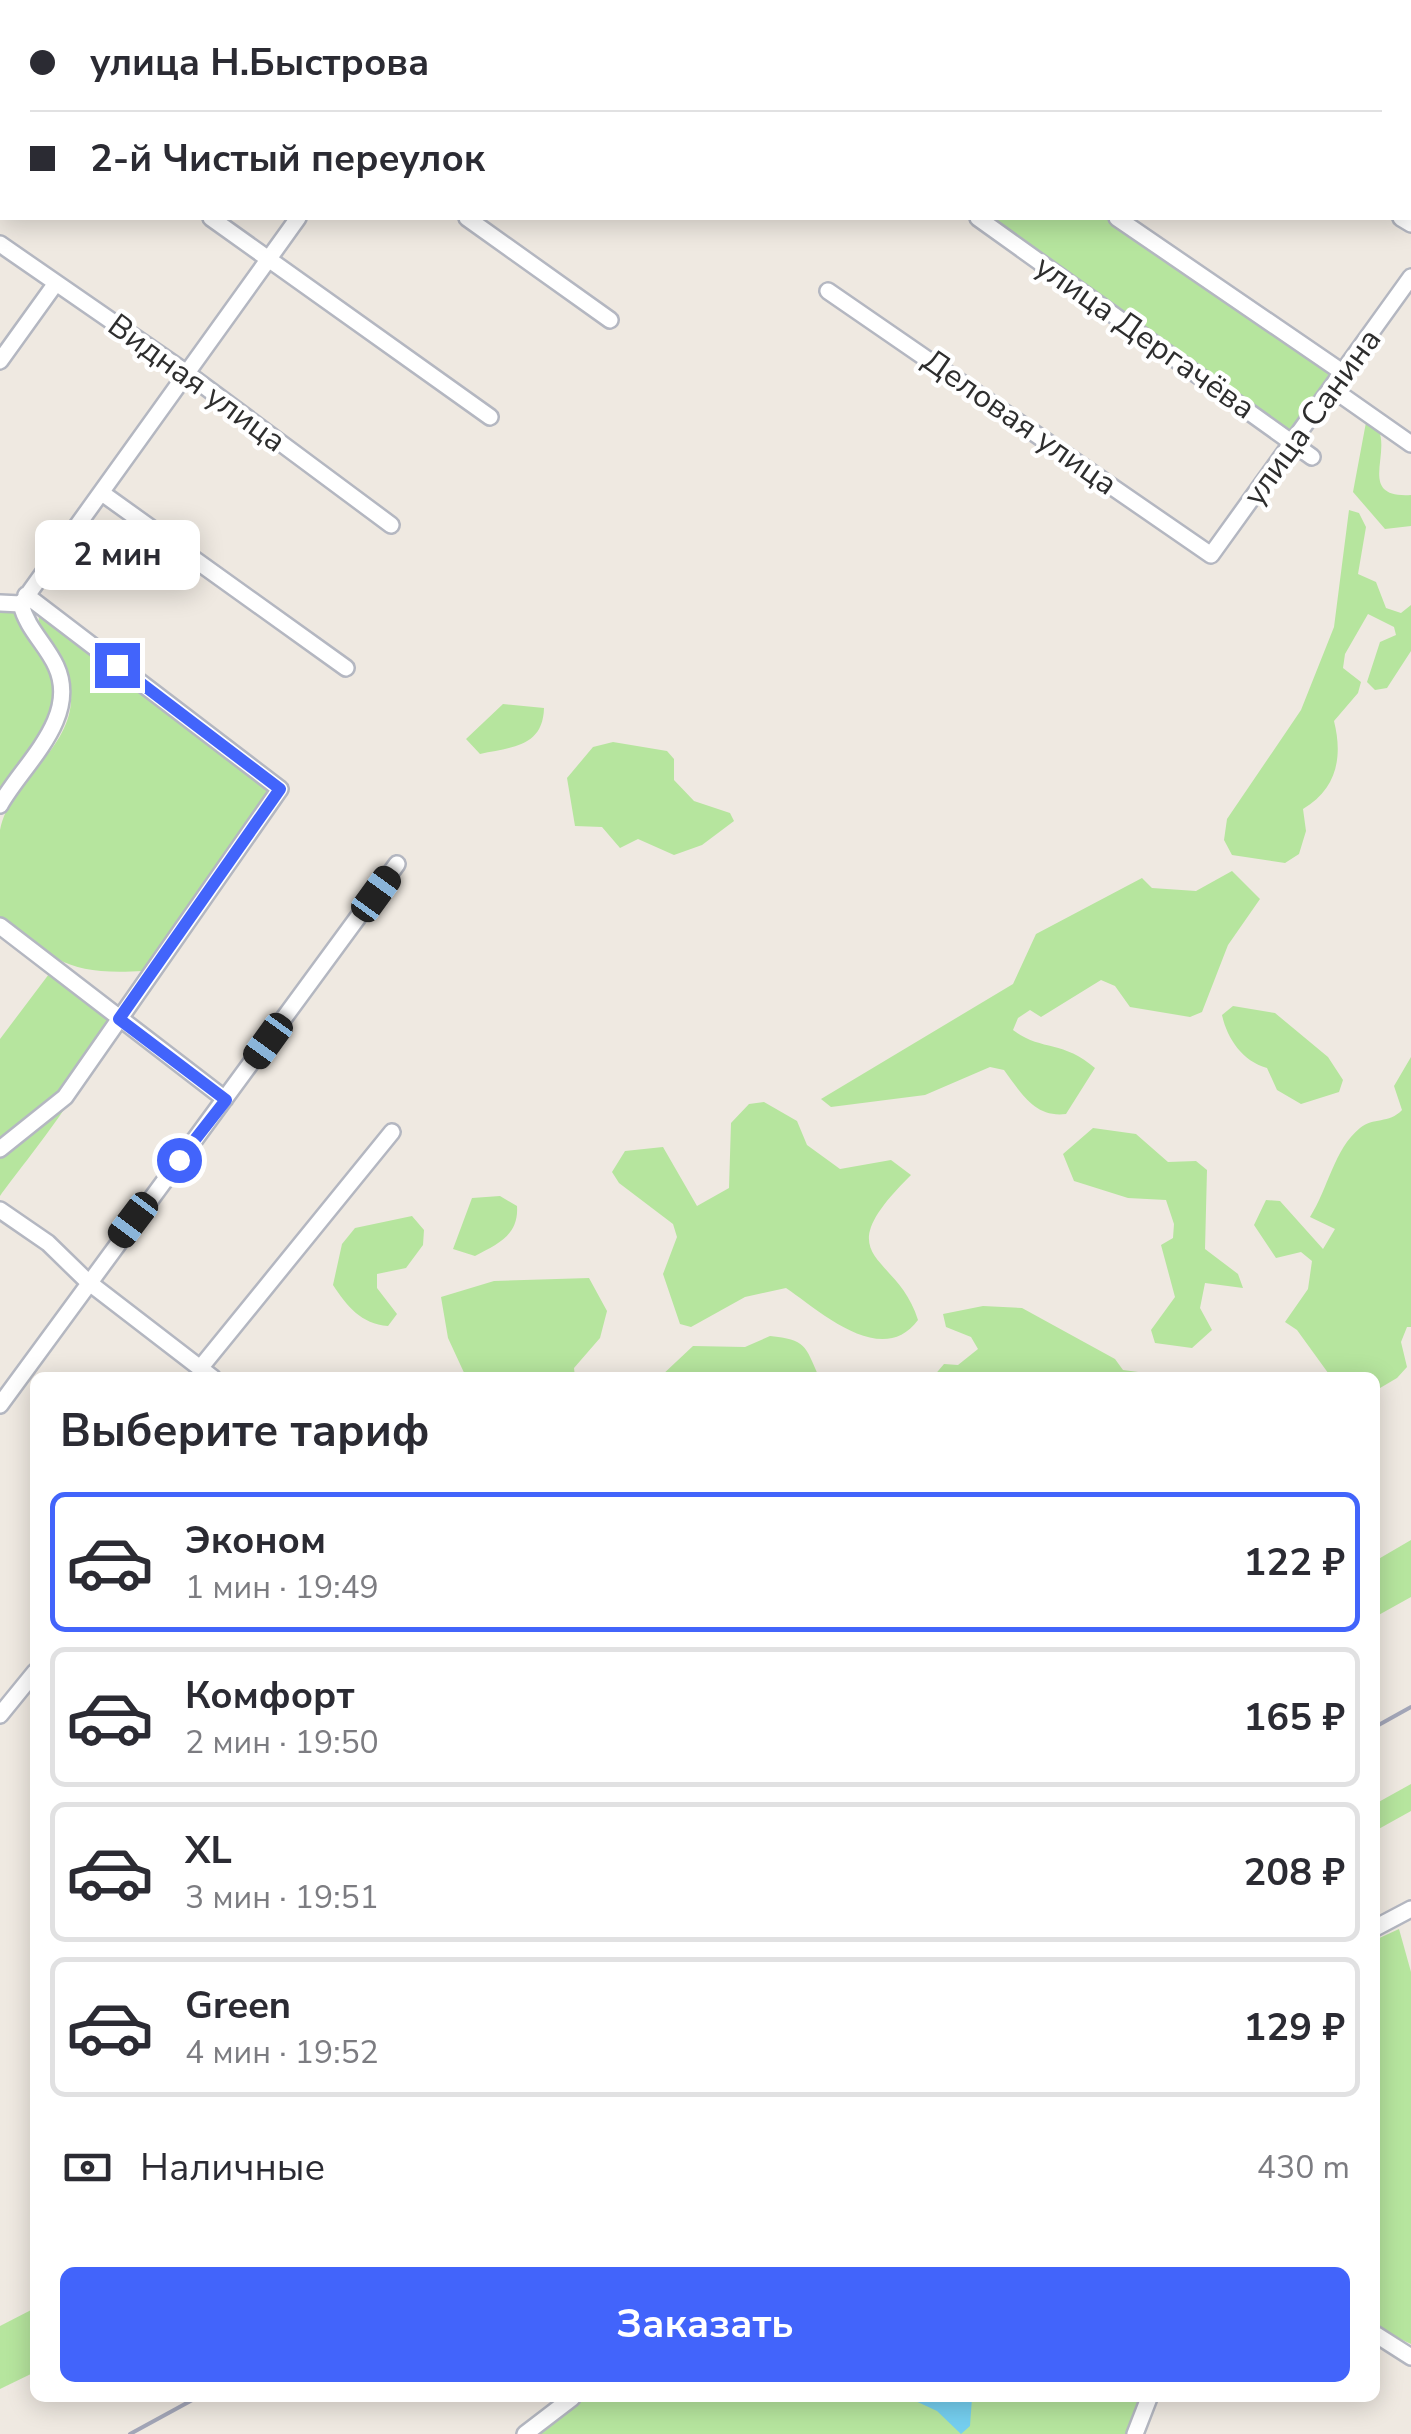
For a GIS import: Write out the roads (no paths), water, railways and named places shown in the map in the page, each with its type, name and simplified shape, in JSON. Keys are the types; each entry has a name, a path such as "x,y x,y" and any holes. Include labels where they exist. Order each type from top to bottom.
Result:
{"street":[{"path":"214,220 490,417"},
{"path":"0,805 8,779 50,735 62,688 56,666 24,619 24,600 297,220"},
{"path":"470,220 610,320"},
{"name":"улица Дергачёва","path":"981,220 1312,457"},
{"path":"1120,220 1345,374"},
{"name":"Видная улица","path":"0,244 188,374 390,525"},
{"name":"улица Санина","path":"1211,555 1334,390 1411,277"},
{"path":"0,361 56,283"},
{"name":"Деловая улица","path":"828,290 1211,555"},
{"path":"1334,390 1411,444"},
{"path":"102,493 346,668"},
{"path":"0,603 24,600 280,789 65,1096 0,1149"},
{"path":"0,1405 87,1281 226,1100 397,864"},
{"path":"0,926 226,1100"},
{"path":"0,1210 48,1242 87,1281 207,1372 392,1132"},
{"path":"0,1715 30,1678"},
{"path":"1380,1925 1411,1909"},
{"path":"1380,2337 1411,2357"},
{"path":"525,2434 567,2402"},
{"path":"1135,2434 1147,2402"}],"water":[{"path":"918,2402 972,2402 970,2426 961,2434 937,2411"}],"railway":[{"path":"1380,1724 1411,1707"},
{"path":"130,2434 189,2402"}]}
